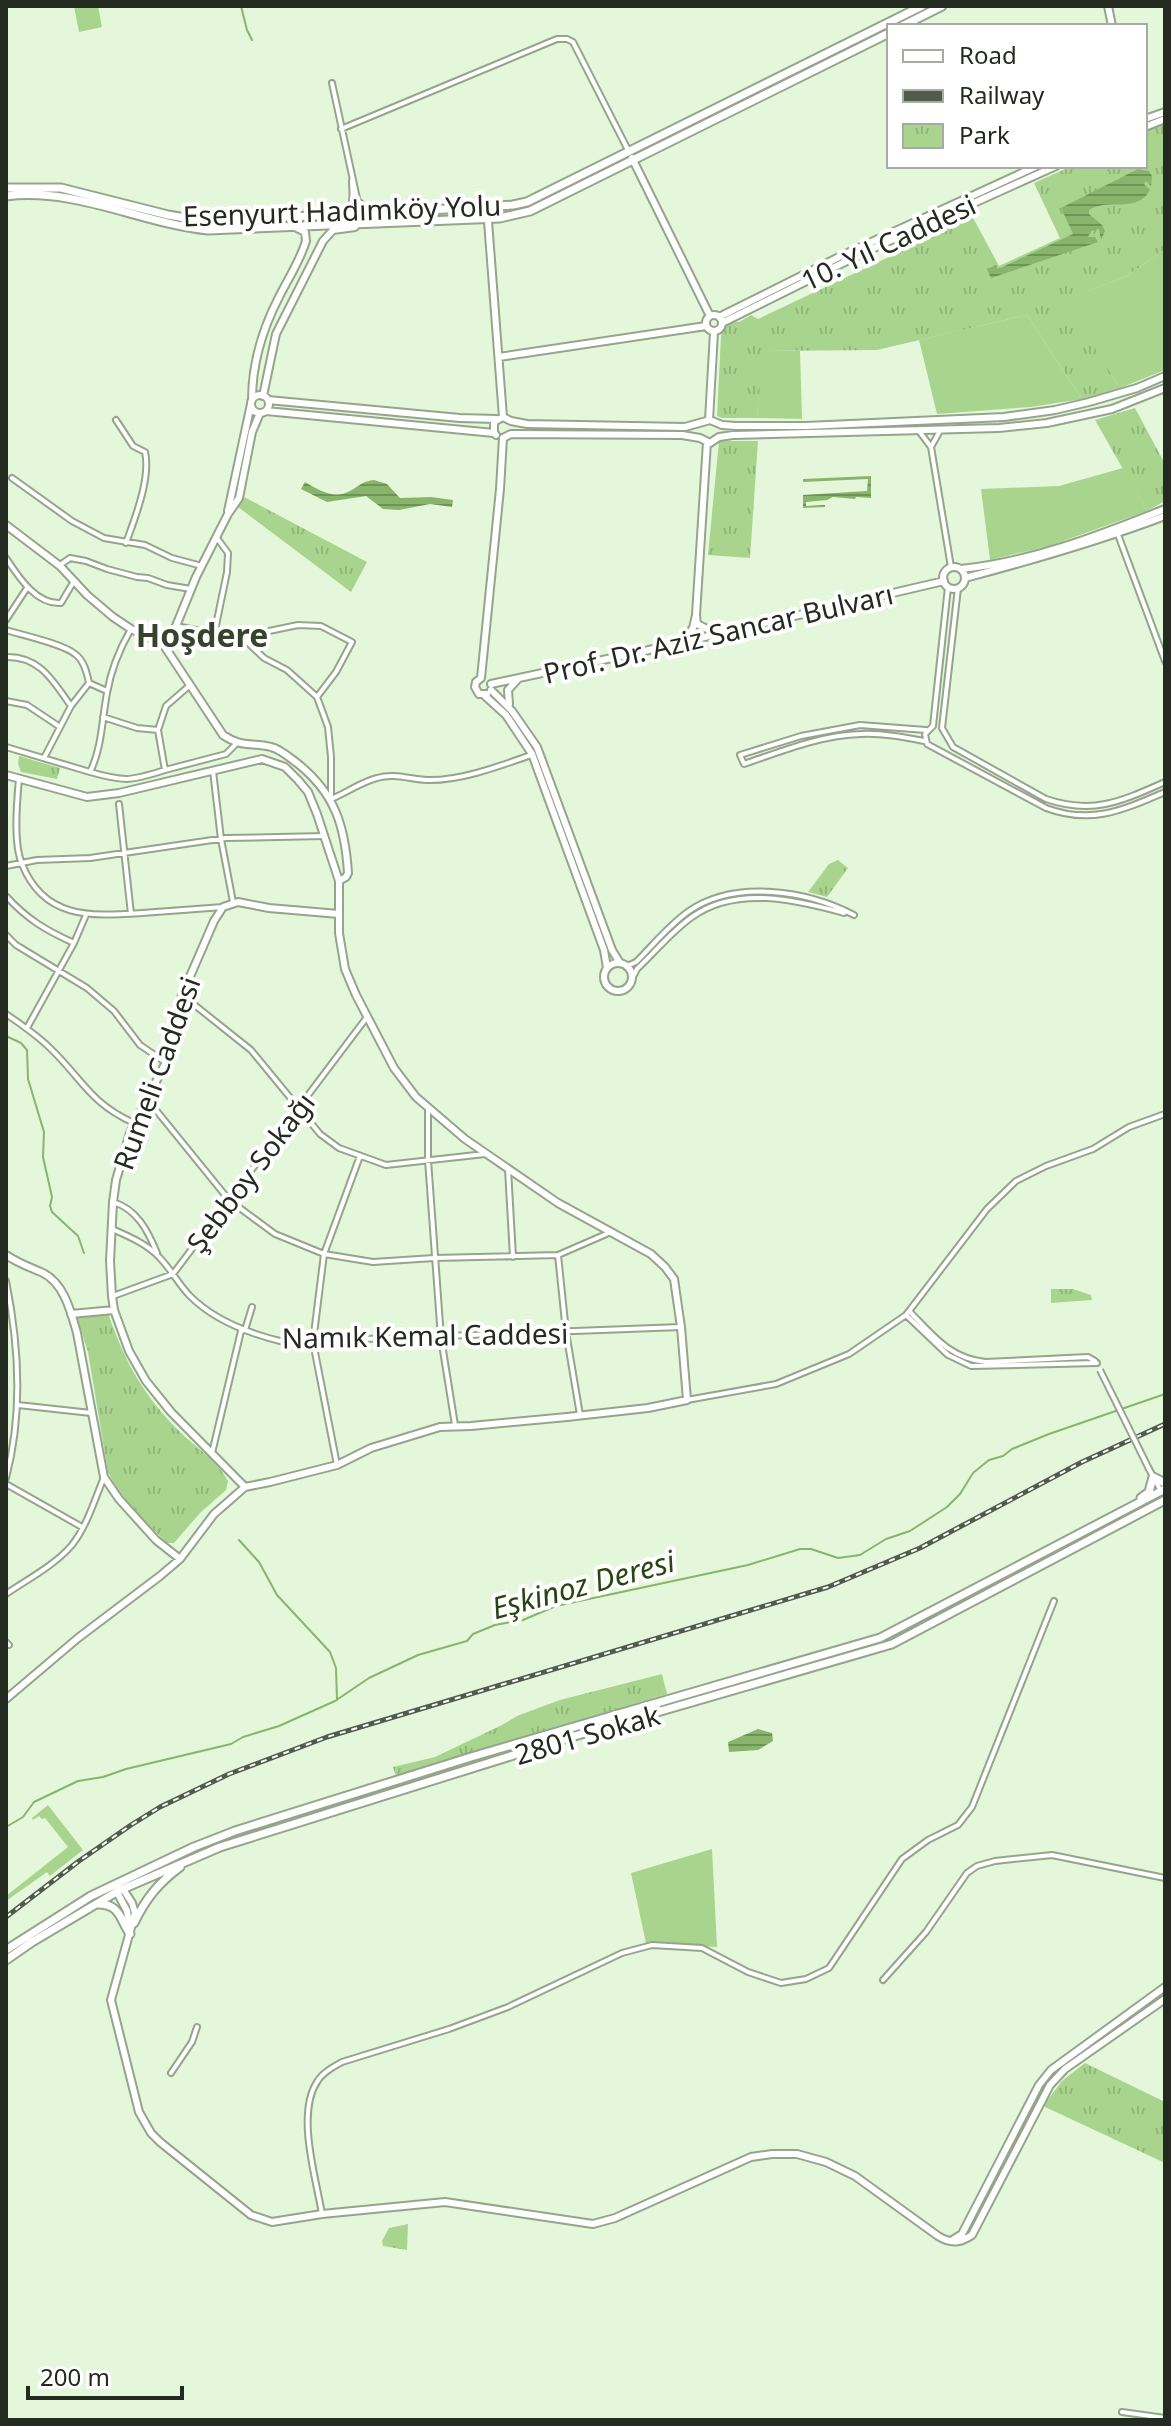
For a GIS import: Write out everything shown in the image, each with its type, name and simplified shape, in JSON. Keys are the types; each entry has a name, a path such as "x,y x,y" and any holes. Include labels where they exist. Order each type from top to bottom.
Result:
{"main road":[{"name":"Esenyurt Hadımköy Yolu","path":"887,24 922,6"},
{"path":"906,24 942,6"},
{"name":"Esenyurt Hadımköy Yolu","path":"6,196 33,194 64,197 203,230 500,218 530,211 887,24"},
{"name":"Esenyurt Hadımköy Yolu","path":"6,188 61,188 197,220 487,208 527,202 887,34"},
{"path":"358,203 371,213"},
{"path":"1151,1473 1164,1492"},
{"path":"1116,1515 1146,1495 1150,1489 1151,1473"},
{"name":"2801 Sokak","path":"6,1960 118,1888 194,1847 261,1822 460,1761 880,1638 1164,1492"},
{"name":"2801 Sokak","path":"6,1950 67,1910 271,1830 476,1766 892,1644 1164,1492"},
{"path":"134,1923 156,1887 191,1859"},
{"path":"92,1906 102,1904 118,1910 130,1937"}],"street":[{"path":"341,129 557,39 573,42 710,316 721,320 721,328 714,332"},
{"path":"332,83 358,203 356,214"},
{"name":"10. Yıl Caddesi","path":"721,320 829,262 1033,168"},
{"name":"10. Yıl Caddesi","path":"721,320 1052,168"},
{"path":"343,215 354,199 352,177"},
{"path":"487,208 499,357 500,418 492,427 494,433"},
{"path":"163,644 176,626 202,566 240,494 252,432 268,406 266,398 276,334 323,241 333,230 365,223"},
{"path":"228,514 264,334 306,241 305,232 288,226"},
{"path":"706,326 710,316"},
{"path":"499,357 706,326"},
{"path":"706,326 714,332"},
{"path":"503,438 511,434 682,435 714,442 719,437 720,429 713,421 714,332"},
{"path":"503,438 494,433 263,412 252,409 251,402 257,395 460,418 500,418 566,425 685,427 713,421 736,426 806,426 1004,417 1055,410 1137,388 1165,376"},
{"path":"719,437 999,428 1047,423 1112,409 1165,388"},
{"path":"116,420 133,446 145,452 148,464 136,517 126,543"},
{"path":"511,421 511,434"},
{"path":"922,430 926,421"},
{"path":"700,424 700,438"},
{"path":"931,447 941,429"},
{"path":"922,430 931,447 951,567"},
{"path":"503,438 481,678 475,687 506,715 532,754 604,950 607,968 604,982 614,992 628,988 637,969 692,916 714,905 740,899 794,900 854,915 832,903 795,894 763,892 711,900 689,911 636,962 607,968"},
{"path":"683,642 693,628 696,615 707,442"},
{"path":"12,478 72,521 104,538 145,545 172,558 202,566"},
{"path":"965,578 1041,558 1117,531 1165,509"},
{"path":"933,726 945,571 951,567 961,569 1041,553 1165,516"},
{"path":"6,525 59,565 113,617 163,644 223,735 236,744 272,747 285,754 309,773 331,799"},
{"path":"1117,531 1165,661"},
{"path":"6,532 17,532"},
{"path":"214,635 228,553 217,537"},
{"path":"6,558 27,588 55,604 61,603 74,581"},
{"path":"59,565 70,558 191,589"},
{"path":"961,569 965,578 958,588 942,728 953,747 1046,799 1062,804 1084,807 1102,805 1126,799 1165,782"},
{"name":"Prof. Dr. Aziz Sancar Bulvarı","path":"491,687 946,584 958,588"},
{"path":"6,620 27,588"},
{"path":"696,615 697,624 717,634"},
{"path":"176,626 245,640 298,625 321,626 352,642 336,672 317,697"},
{"path":"90,772 117,654 131,629"},
{"path":"6,630 77,655 89,683"},
{"path":"245,640 264,658 287,670 317,697 328,727 331,799 343,836 348,871 346,877 339,881"},
{"path":"6,657 18,656 36,663 46,671 71,706"},
{"path":"481,678 488,680 534,742 612,950 632,979"},
{"path":"512,711 507,700 508,690 520,678"},
{"path":"89,683 107,691"},
{"path":"44,758 71,706 89,683"},
{"path":"165,770 158,730 166,706 189,686"},
{"path":"484,695 491,687"},
{"path":"6,701 27,705 60,727"},
{"path":"103,717 137,728 158,730"},
{"path":"942,728 933,726 926,730 860,725 811,734 740,755 744,764 803,744 860,734 894,735 925,741 930,747 1062,814 1103,815 1165,792"},
{"path":"925,741 926,730"},
{"path":"937,748 945,743 947,736"},
{"path":"6,747 121,781 135,780 226,754 236,744"},
{"path":"331,799 375,778 397,775 428,780 447,778 495,768 532,754"},
{"path":"6,775 87,797 119,793 262,759 285,767 308,792 325,836 339,881 342,957 356,995 406,1085 428,1109 487,1154 558,1203 651,1254 674,1279 687,1400"},
{"path":"213,771 233,902"},
{"path":"19,778 16,818 21,862 43,896 61,907 86,915 131,914 223,907 233,902 339,914"},
{"path":"119,804 131,914"},
{"path":"6,866 21,862 123,854 221,839 325,836"},
{"path":"6,896 42,929 74,943"},
{"name":"Rumeli Caddesi","path":"223,907 182,995 165,1063 122,1157 113,1202 112,1296 129,1351 146,1381 171,1412 245,1487"},
{"path":"27,1028 86,915"},
{"path":"6,935 16,945 87,988 114,1011 140,1045 165,1063"},
{"path":"182,995 251,1050 320,1134 339,1148 386,1165 487,1154"},
{"path":"6,1014 50,1048 103,1106 135,1123"},
{"name":"Şebboy Sokağı","path":"112,1296 173,1274 367,1017"},
{"path":"147,1099 229,1200 275,1234 324,1254 373,1262 558,1255 611,1232"},
{"path":"428,1109 428,1160 441,1338 456,1426"},
{"path":"6,1699 180,1559 214,1514 245,1487 337,1465 371,1448 440,1427 648,1408 776,1384 833,1361 849,1354 907,1313 987,1209 1016,1181 1093,1149 1129,1127 1165,1114"},
{"path":"337,1465 313,1342 324,1254 360,1156"},
{"path":"508,1169 513,1257"},
{"path":"113,1202 138,1218 158,1255"},
{"name":"Namık Kemal Caddesi","path":"112,1229 158,1255 190,1296 215,1316 245,1330 284,1342 681,1327"},
{"path":"6,1255 27,1268 43,1273 60,1288 71,1314 104,1477 156,1540 180,1559"},
{"path":"558,1255 566,1332 580,1415"},
{"path":"6,1281 14,1323 18,1405 6,1481 82,1527"},
{"path":"212,1453 241,1331 245,1330 252,1307"},
{"path":"71,1314 114,1310"},
{"path":"907,1313 948,1355 971,1366 1097,1363 1151,1473"},
{"path":"6,1322 14,1323"},
{"path":"18,1405 91,1413"},
{"path":"6,1594 72,1545 92,1509 104,1477"},
{"path":"322,2214 306,2113 317,2081 342,2062 508,2007 622,1953 652,1945 702,1948 748,1972 781,1983 806,1979 829,1968 902,1859 928,1840 958,1825 972,1807 1054,1601"},
{"path":"883,1980 926,1932 967,1873 977,1866 1052,1855 1165,1878"},
{"path":"118,1888 127,1911 130,1937"},
{"path":"118,1888 134,1908 134,1923 111,2000 139,2112 151,2133 251,2215 272,2222 445,2202 593,2224 615,2218 751,2157 783,2153 826,2162 855,2176 938,2236 960,2242 972,2235 1045,2093 1065,2069 1165,1999"},
{"path":"951,2241 962,2234 1039,2085 1051,2070 1165,1987"},
{"path":"171,2073 192,2042 197,2027"},
{"path":"1016,2129 1025,2133"},
{"path":"1122,2412 1165,2418"}],"green space":[{"path":"74,6 98,6 102,27 79,32"},
{"path":"1165,121 1165,249 1127,276 1065,300 1120,388 1082,399 1027,315 877,350 763,351 757,418 717,416 721,336 730,320 739,322 751,315 758,319 942,232 946,224 971,214 999,266 1060,238 1034,183 1068,168 1147,168 1147,132"},
{"path":"1165,249 1165,370 1120,388 1064,300 1127,276"},
{"path":"1027,315 1082,399 1031,407 937,414 919,340"},
{"path":"762,351 800,351 802,419 757,418"},
{"path":"1135,408 1165,464 1165,501 1147,511 1095,420"},
{"path":"719,441 758,441 750,558 708,555"},
{"path":"1123,468 1147,511 1049,546 990,560 981,489 1059,486"},
{"path":"244,497 367,562 351,592 238,507"},
{"path":"19,756 60,768 57,779 21,772"},
{"path":"838,860 848,868 827,897 808,892 829,864"},
{"path":"1051,1289 1073,1289 1091,1295 1092,1300 1051,1303"},
{"path":"108,1313 128,1361 145,1390 166,1418 212,1460 228,1481 226,1490 200,1513 174,1543 167,1543 143,1518 120,1492 108,1472 88,1352 77,1317"},
{"path":"662,1674 667,1694 396,1776 393,1767 435,1757 517,1716 560,1700"},
{"path":"48,1805 83,1850 50,1876 47,1872 6,1901 6,1896 68,1847 45,1818 32,1818"},
{"path":"712,1849 717,1947 646,1943 631,1873"},
{"path":"1085,2063 1165,2102 1165,2163 1043,2106 1062,2081"},
{"path":"408,2224 407,2250 383,2246 382,2241 389,2228"}],"shaded area":[{"path":"1138,169 1149,171 1152,176 1151,186 1146,181 1144,184 1150,190 1144,197 1130,203 1097,206 1089,210 1089,214 1105,231 1101,240 1099,229 1091,231 1088,237 1095,237 1098,242 991,278 987,269 996,265 998,269 1073,234 1061,208"},
{"path":"871,476 871,498 833,497 806,502 806,506 825,507 803,508 803,495 867,491 868,479 803,482 803,479"},
{"path":"374,480 387,484 400,498 453,500 452,507 430,504 399,510 383,509 366,496 327,502 301,489 305,482 338,495"},
{"path":"758,1729 772,1733 773,1741 758,1750 729,1752 728,1742"}],"waterway":[{"path":"241,6 252,40"},
{"path":"6,1036 21,1043 27,1050 28,1079 44,1132 43,1157 52,1197 52,1212 78,1236 84,1253"},
{"name":"Eşkinoz Deresi","path":"6,1827 23,1817 34,1802 78,1781 231,1744 335,1701 369,1678 418,1655 467,1641 473,1634 495,1625 523,1620 556,1606 748,1565 800,1549 811,1549 838,1558 860,1555 886,1539 910,1531 947,1507 960,1494 973,1473 989,1460 1049,1434 1165,1394"},
{"path":"239,1540 259,1562 277,1595 330,1652 336,1668 337,1700"}],"railway":[{"path":"6,1917 131,1825 160,1807 229,1774 327,1737 828,1587 920,1548 1082,1462 1165,1424"}],"district":[{"name":"Hoşdere","path":"202,634"}]}
